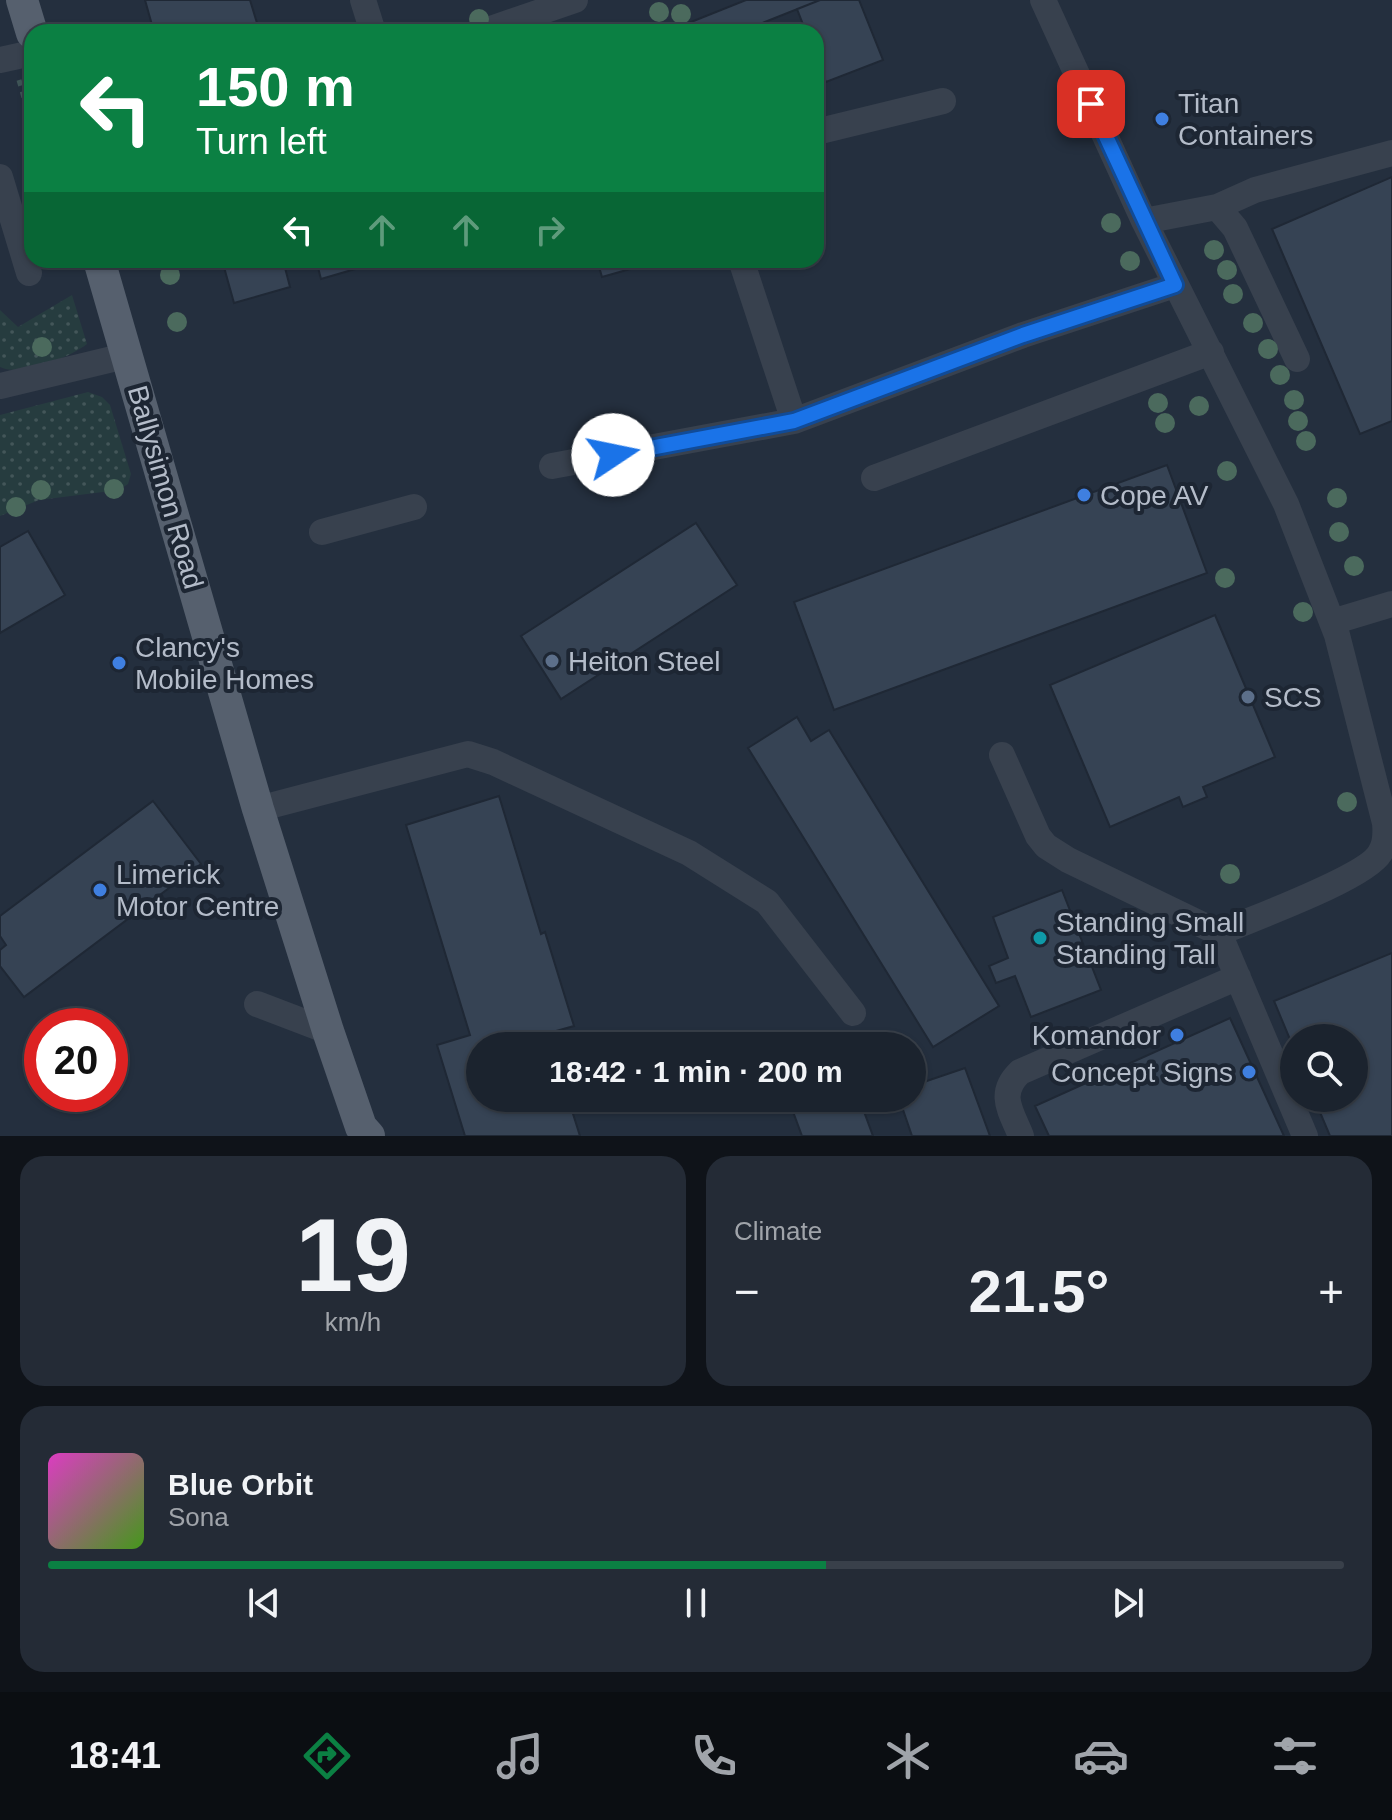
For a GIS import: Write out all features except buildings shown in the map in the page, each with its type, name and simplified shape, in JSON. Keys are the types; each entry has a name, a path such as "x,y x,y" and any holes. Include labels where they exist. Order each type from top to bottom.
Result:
{"main road":[{"path":"22,0 29,24"},
{"name":"Ballysimon Road","path":"102,268 258,809 363,1133"}],"street":[{"path":"363,0 370,24"},
{"path":"505,24 575,0"},
{"path":"1043,0 1144,221 1286,504 1332,622 1385,823 1386,853 1356,874 1219,933"},
{"path":"0,60 24,55"},
{"path":"824,130 943,101"},
{"path":"1144,221 1217,207 1255,190 1392,153"},
{"path":"0,177 24,256"},
{"path":"1217,207 1235,228 1297,359"},
{"path":"27,268 29,273"},
{"path":"744,268 794,421"},
{"path":"552,466 794,421 1023,335 1175,285"},
{"path":"874,478 1211,352"},
{"path":"0,386 129,355"},
{"path":"322,532 414,507"},
{"path":"1332,622 1392,604"},
{"path":"258,809 468,754 493,762 689,853 767,902 853,1013"},
{"path":"1002,755 1038,836 1046,846 1068,860 1219,933 1305,1136"},
{"path":"1021,1136 1006,1099 1010,1082 1020,1072 1238,977"},
{"path":"257,1004 328,1031"}],"green space":[{"path":"72,295 87,344 69,355 32,368 0,367 0,310 18,327"},
{"path":"88,392 102,397 110,405 131,474 128,484 119,490 39,500 0,516 0,415"}],"place":[{"name":"Titan Containers","path":"1162,119"},
{"name":"Cope AV","path":"1084,495"},
{"name":"Heiton Steel","path":"552,661"},
{"name":"Clancy's Mobile Homes","path":"119,663"},
{"name":"SCS","path":"1248,697"},
{"name":"Limerick Motor Centre","path":"100,890"},
{"name":"Standing Small Standing Tall","path":"1040,938"},
{"name":"Komandor","path":"1177,1035"},
{"name":"Concept Signs","path":"1249,1072"}],"route":[{"path":"613,455 794,421 1023,335 1175,285 1091,104"}]}
